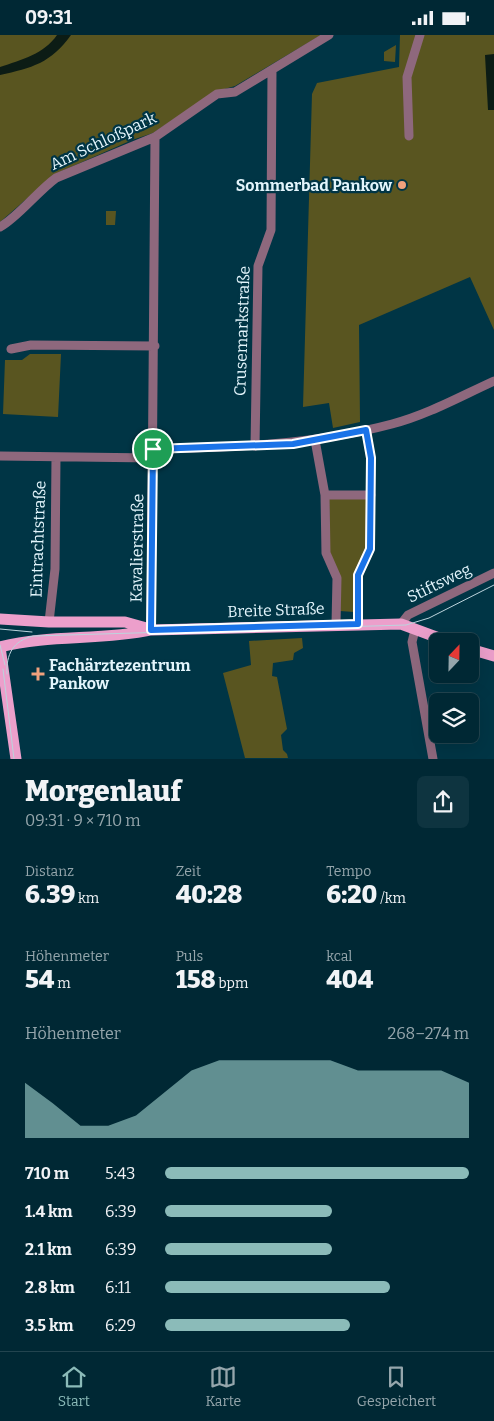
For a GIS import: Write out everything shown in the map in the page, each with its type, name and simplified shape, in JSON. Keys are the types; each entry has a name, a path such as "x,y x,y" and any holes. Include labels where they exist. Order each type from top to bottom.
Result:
{"main road":[{"name":"Breite Straße","path":"0,619 49,622 121,622 151,630"},
{"name":"Breite Straße","path":"0,647 37,639 126,634 151,630 336,624 401,624"},
{"path":"401,624 429,635"},
{"path":"0,647 16,759"},
{"path":"479,652 494,656"}],"street":[{"name":"Am Schloßpark","path":"0,227 8,222 44,187 56,179 155,137 217,95 235,92 329,35"},
{"path":"409,136 407,77 420,35"},
{"name":"Crusemarkstraße","path":"254,445 258,266 271,230 272,70"},
{"name":"Kavalierstraße","path":"151,630 155,137"},
{"path":"11,349 31,345 154,346"},
{"path":"0,456 56,457 153,453 315,440 409,419 494,381"},
{"path":"358,624 358,579 370,552 371,458 366,430"},
{"path":"315,440 325,495 326,553 337,578 336,624"},
{"name":"Eintrachtstraße","path":"49,622 55,569 56,457"},
{"path":"325,495 371,495"},
{"name":"Stiftsweg","path":"401,624 408,615 494,573"},
{"path":"415,630 412,642 433,759"}],"shaded area":[{"path":"0,35 321,35 235,86 214,92 153,133 132,140 55,174 0,222"},
{"path":"57,35 71,35 56,52 40,63 22,70 0,75 0,67 39,52 52,42"},
{"name":"Sommerbad Pankow","path":"400,35 494,35 494,330 470,277 359,325 360,422 333,428 329,403 303,407 312,94 317,83 399,67"},
{"path":"396,45 395,62 384,61 384,52"},
{"path":"494,54 494,110 488,110 485,55"},
{"path":"106,211 116,211 115,225 106,225"},
{"path":"30,354 61,354 58,417 3,414 5,360 22,360"},
{"path":"329,499 367,499 367,549 354,612 340,611 341,579 330,555"},
{"path":"302,638 303,648 294,653 293,660 273,663 272,676 277,677 287,729 281,735 283,750 288,758 245,758 223,673 251,665 249,641"}],"tram line":[{"path":"7,674 8,660 12,649 20,641 33,636 406,625 429,618 494,585"},
{"path":"0,629 32,632"},
{"path":"0,645 5,665"},
{"path":"3,669 14,759"}],"place":[{"name":"Sommerbad Pankow","path":"402,185"},
{"name":"Fachärztezentrum Pankow","path":"38,674"}],"route":[{"path":"366,430 371,458 370,552 358,575 358,624 151,630 153,449 293,444 366,430"}]}
